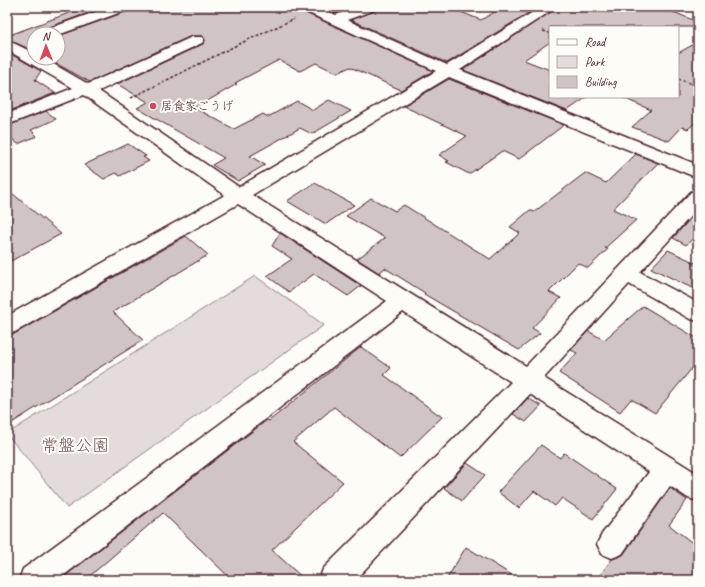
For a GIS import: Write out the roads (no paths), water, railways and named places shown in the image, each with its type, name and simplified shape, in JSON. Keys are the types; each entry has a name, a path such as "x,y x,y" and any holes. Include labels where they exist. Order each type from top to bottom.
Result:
{"street":[{"path":"66,27 122,7"},
{"path":"335,20 368,7"},
{"path":"7,326 239,196 450,72 550,7"},
{"path":"311,8 450,72 698,172"},
{"path":"7,120 87,90 197,40"},
{"path":"9,46 26,42"},
{"path":"9,46 87,90 239,196 698,489"},
{"path":"334,580 527,381 626,273 693,210"},
{"path":"626,273 698,314"},
{"path":"34,580 402,301"},
{"path":"612,544 667,469"}],"place":[{"name":"居食家ごうげ","path":"153,106"}],"park label":[{"name":"常盤公園","path":"75,445"}]}
